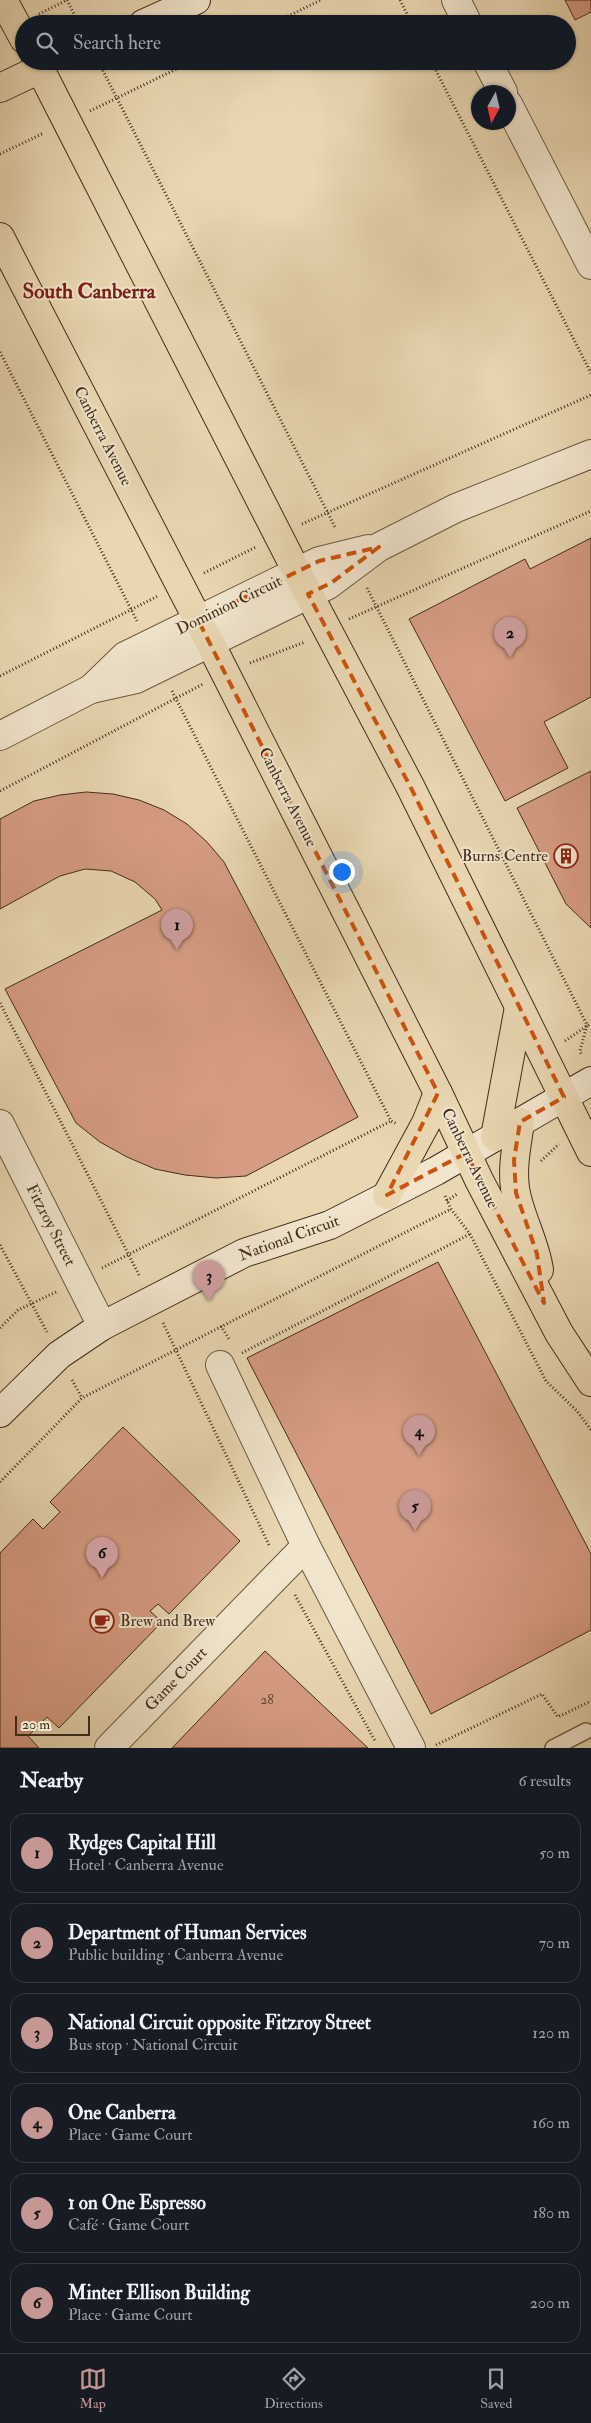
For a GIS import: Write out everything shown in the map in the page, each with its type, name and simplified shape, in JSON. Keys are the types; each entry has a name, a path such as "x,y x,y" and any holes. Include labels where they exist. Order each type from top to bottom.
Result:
{"highway":[{"path":"3,0 15,22"},
{"path":"0,88 33,70"},
{"path":"46,70 67,122 303,583 410,786 591,1152"},
{"name":"Canberra Avenue","path":"0,237 225,672 438,1093 466,1153 559,1333 591,1382"},
{"path":"495,1137 520,1007"},
{"path":"387,1195 426,1123 438,1093"},
{"path":"520,1122 514,1168 515,1187 537,1254 544,1303"}],"street":[{"path":"163,15 196,0"},
{"path":"456,0 464,15"},
{"path":"492,70 499,85"},
{"path":"516,120 591,265"},
{"name":"Dominion Circuit","path":"0,736 91,689 136,679 154,656 303,583 319,560 380,547 456,508 591,454"},
{"name":"National Circuit","path":"0,1413 60,1355 102,1326 244,1253 330,1225 495,1137 591,1081"},
{"name":"Fitzroy Street","path":"0,1124 102,1326"},
{"path":"220,1365 306,1546 411,1748"},
{"name":"Game Court","path":"109,1748 306,1546"}],"lane":[{"path":"554,1748 586,1731"}],"path":[{"path":"67,0 74,15"},
{"path":"290,15 321,0"},
{"path":"400,0 408,15"},
{"path":"103,70 327,512 591,395"},
{"path":"0,154 175,70"},
{"path":"436,70 591,373"},
{"path":"0,352 391,1121 129,1256 97,1270"},
{"path":"0,791 225,672 312,639 327,629 591,511"},
{"path":"376,607 586,1025 591,1023"},
{"path":"0,1004 176,1350 282,1571 379,1748"},
{"path":"544,1161 559,1144"},
{"path":"447,1201 470,1234 546,1381 578,1411 591,1430"},
{"path":"0,1482 82,1398 451,1208"},
{"path":"220,1365 470,1234"},
{"path":"0,1244 82,1398"},
{"path":"0,1328 18,1310 64,1288"},
{"path":"430,1748 542,1694 558,1717 591,1701"}],"highlighted area":[{"path":"379,547 331,583 308,594 410,786 564,1097 520,1122 514,1160 516,1193 537,1254 544,1303 466,1153 387,1195 438,1093 198,620 319,561"}],"building":[{"path":"565,0 591,0 591,12 576,20 576,15 572,15"},
{"path":"591,538 591,697 544,722 568,768 505,801 409,619 525,559 530,569"},
{"name":"Burns Centre","path":"591,771 591,928 566,904 517,808"},
{"path":"86,792 113,794 139,800 164,810 187,824 207,842 224,862 358,1117 246,1176 216,1178 185,1175 155,1169 127,1157 100,1142 76,1123 5,989 162,910 155,899 135,882 111,871 85,869 60,876 0,909 0,819 34,801"},
{"path":"438,1262 591,1554 591,1630 431,1714 247,1358"},
{"path":"123,1427 240,1541 169,1614 158,1604 150,1611 162,1622 59,1728 47,1717 28,1736 39,1748 0,1748 0,1553 33,1519 43,1529 60,1512 50,1502"},
{"path":"265,1651 368,1748 172,1748"}],"place":[{"name":"Department of Human Services","path":"510,658"},
{"name":"Burns Centre","path":"566,856"},
{"name":"Rydges Capital Hill","path":"177,950"},
{"name":"National Circuit opposite Fitzroy Street","path":"209,1301"},
{"name":"One Canberra","path":"419,1456"},
{"name":"1 on One Espresso","path":"415,1531"},
{"name":"Minter Ellison Building","path":"102,1578"},
{"name":"Brew and Brew","path":"102,1621"}],"district":[{"name":"South Canberra","path":"89,291"}]}
